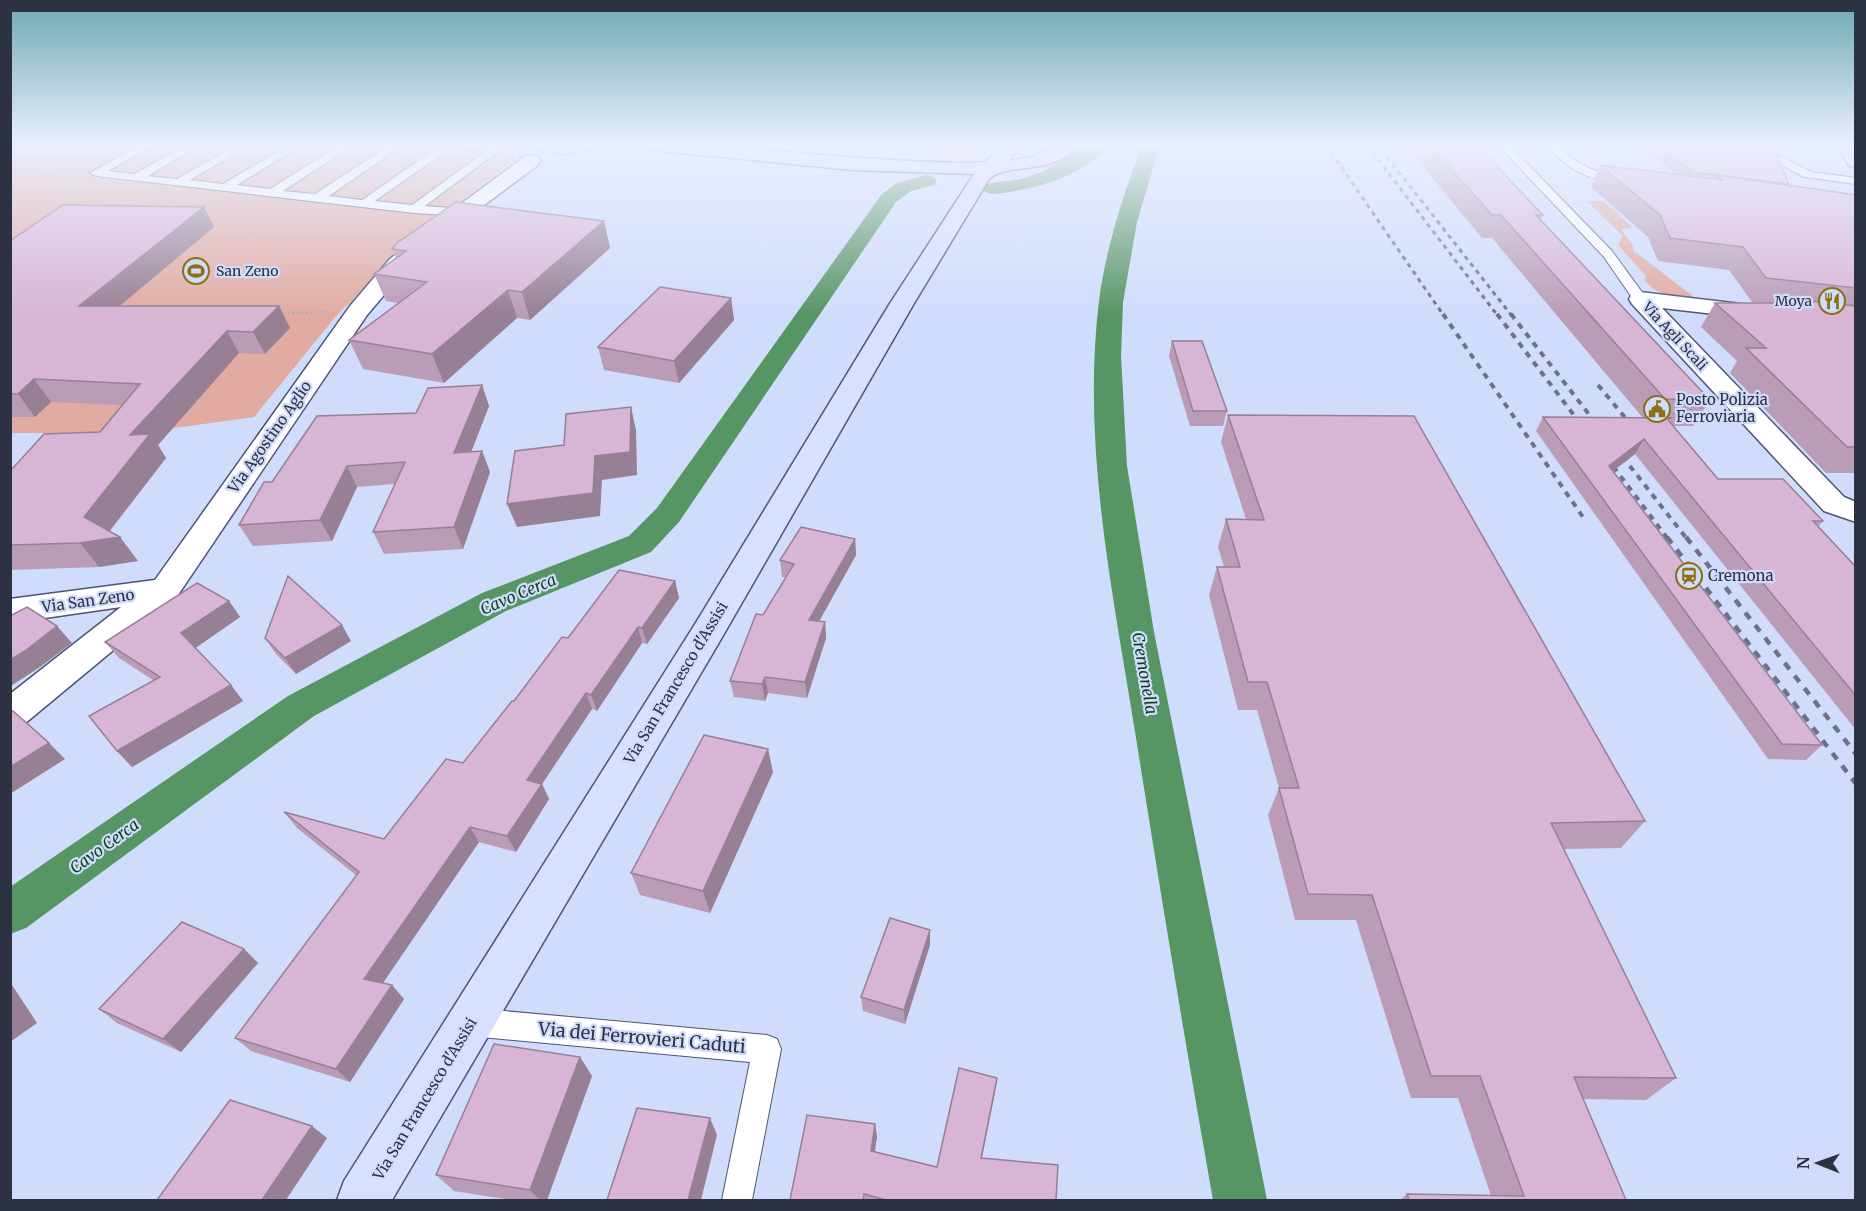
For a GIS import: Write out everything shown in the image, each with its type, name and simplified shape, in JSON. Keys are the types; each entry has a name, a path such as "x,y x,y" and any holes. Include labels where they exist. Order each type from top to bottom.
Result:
{"street":[{"name":"Via Agostino Aglio","path":"10,715 165,590 358,311 398,264 475,202"},
{"name":"Via San Francesco d'Assisi","path":"363,1200 709,630 965,202"},
{"name":"Via Agli Scali","path":"1640,299 1785,315"},
{"name":"Via Agli Scali","path":"1640,299 1845,508"},
{"name":"Via San Zeno","path":"10,611 165,590"}],"lane":[{"path":"353,202 414,210 462,212"},
{"path":"414,210 425,202"},
{"path":"1557,202 1608,254 1640,299"},
{"name":"Via dei Ferrovieri Caduti","path":"471,1022 767,1049 737,1200"}],"path":[{"path":"279,314 358,311"}],"shaded area":[{"name":"San Zeno","path":"11,202 460,202 428,226 337,315 254,417 139,433 11,433"},
{"path":"1588,202 1605,202 1633,228 1621,229 1632,244 1634,251 1694,297 1666,294 1649,285 1645,280 1646,276 1618,245 1623,236"}],"building":[{"path":"456,202 604,221 522,292 508,290 432,354 349,340 427,282 374,274 406,251 392,249 397,243"},
{"path":"1480,202 1530,202 1543,215 1536,215 1710,400 1665,399 1501,215 1492,215"},
{"path":"1644,202 1856,202 1856,288 1766,278 1743,247 1670,238 1660,215"},
{"path":"63,205 204,207 79,306 279,306 253,332 227,331 130,435 150,434 84,517 120,537 80,543 10,545 10,468 13,468 44,434 100,432 140,384 34,379 18,394 10,394 10,241"},
{"path":"660,287 731,298 674,361 598,347"},
{"path":"1781,298 1856,306 1856,447 1847,447 1746,348 1766,348 1715,303 1785,303"},
{"path":"1172,341 1202,341 1227,411 1193,411"},
{"path":"482,385 454,453 482,451 454,527 373,532 405,462 347,466 320,520 239,525 264,482 272,482 317,416 416,413 428,388"},
{"path":"631,407 630,452 595,456 593,493 507,504 515,451 564,445 566,414"},
{"path":"1228,415 1414,416 1645,821 1551,823 1676,1078 1574,1077 1626,1200 1409,1200 1407,1194 1524,1196 1480,1076 1431,1076 1372,895 1308,894 1279,788 1299,788 1267,682 1248,682 1217,567 1240,567 1226,519 1264,520"},
{"path":"1543,417 1671,418 1668,420 1718,479 1783,479 1823,521 1813,521 1856,567 1856,696 1644,439 1609,466 1822,745 1782,744"},
{"path":"801,527 855,539 809,620 825,622 805,682 765,677 762,684 730,681 756,614 763,615 794,564 780,560"},
{"path":"619,570 675,581 642,628 638,627 591,695 586,693 527,780 542,784 507,836 470,827 364,979 392,985 336,1069 235,1038 359,872 284,812 384,839 446,759 463,763 562,637 568,638"},
{"path":"288,576 342,625 285,658 265,638"},
{"path":"197,583 229,601 181,633 231,685 117,751 89,716 160,677 105,642"},
{"path":"27,607 57,626 10,660 10,616"},
{"path":"13,711 49,743 10,767 10,712"},
{"path":"704,735 768,749 703,891 631,873"},
{"path":"890,918 930,930 904,1010 861,997"},
{"path":"182,922 244,949 163,1039 99,1009"},
{"path":"494,1044 580,1057 530,1190 436,1175"},
{"path":"959,1068 997,1078 981,1158 1058,1165 1056,1200 886,1200 864,1194 863,1200 790,1200 807,1115 875,1124 871,1151 937,1167"},
{"path":"230,1100 312,1126 262,1200 157,1200"},
{"path":"637,1108 710,1118 688,1200 607,1200"}],"waterway":[{"name":"Cavo Cerca","path":"10,913 301,706 494,602 640,544 668,515 887,202"},
{"name":"Cremonella","path":"1133,202 1117,262 1111,302 1108,410 1112,466 1127,577 1186,913 1240,1200"}],"railway":[{"path":"1365,202 1444,316"},
{"path":"1410,202 1498,316"},
{"path":"1422,202 1512,316"},
{"path":"1443,314 1585,520"},
{"path":"1497,314 1586,431"},
{"path":"1511,314 1602,431"},
{"path":"1598,385 1633,427"},
{"path":"1615,447 1687,539"},
{"path":"1606,457 1668,539"},
{"path":"1667,537 1856,784"},
{"path":"1686,537 1856,754"}],"place":[{"name":"San Zeno","path":"196,271"},
{"name":"Moya","path":"1832,301"},
{"name":"Posto Polizia Ferroviaria","path":"1657,409"},
{"name":"Cremona","path":"1689,576"}]}
